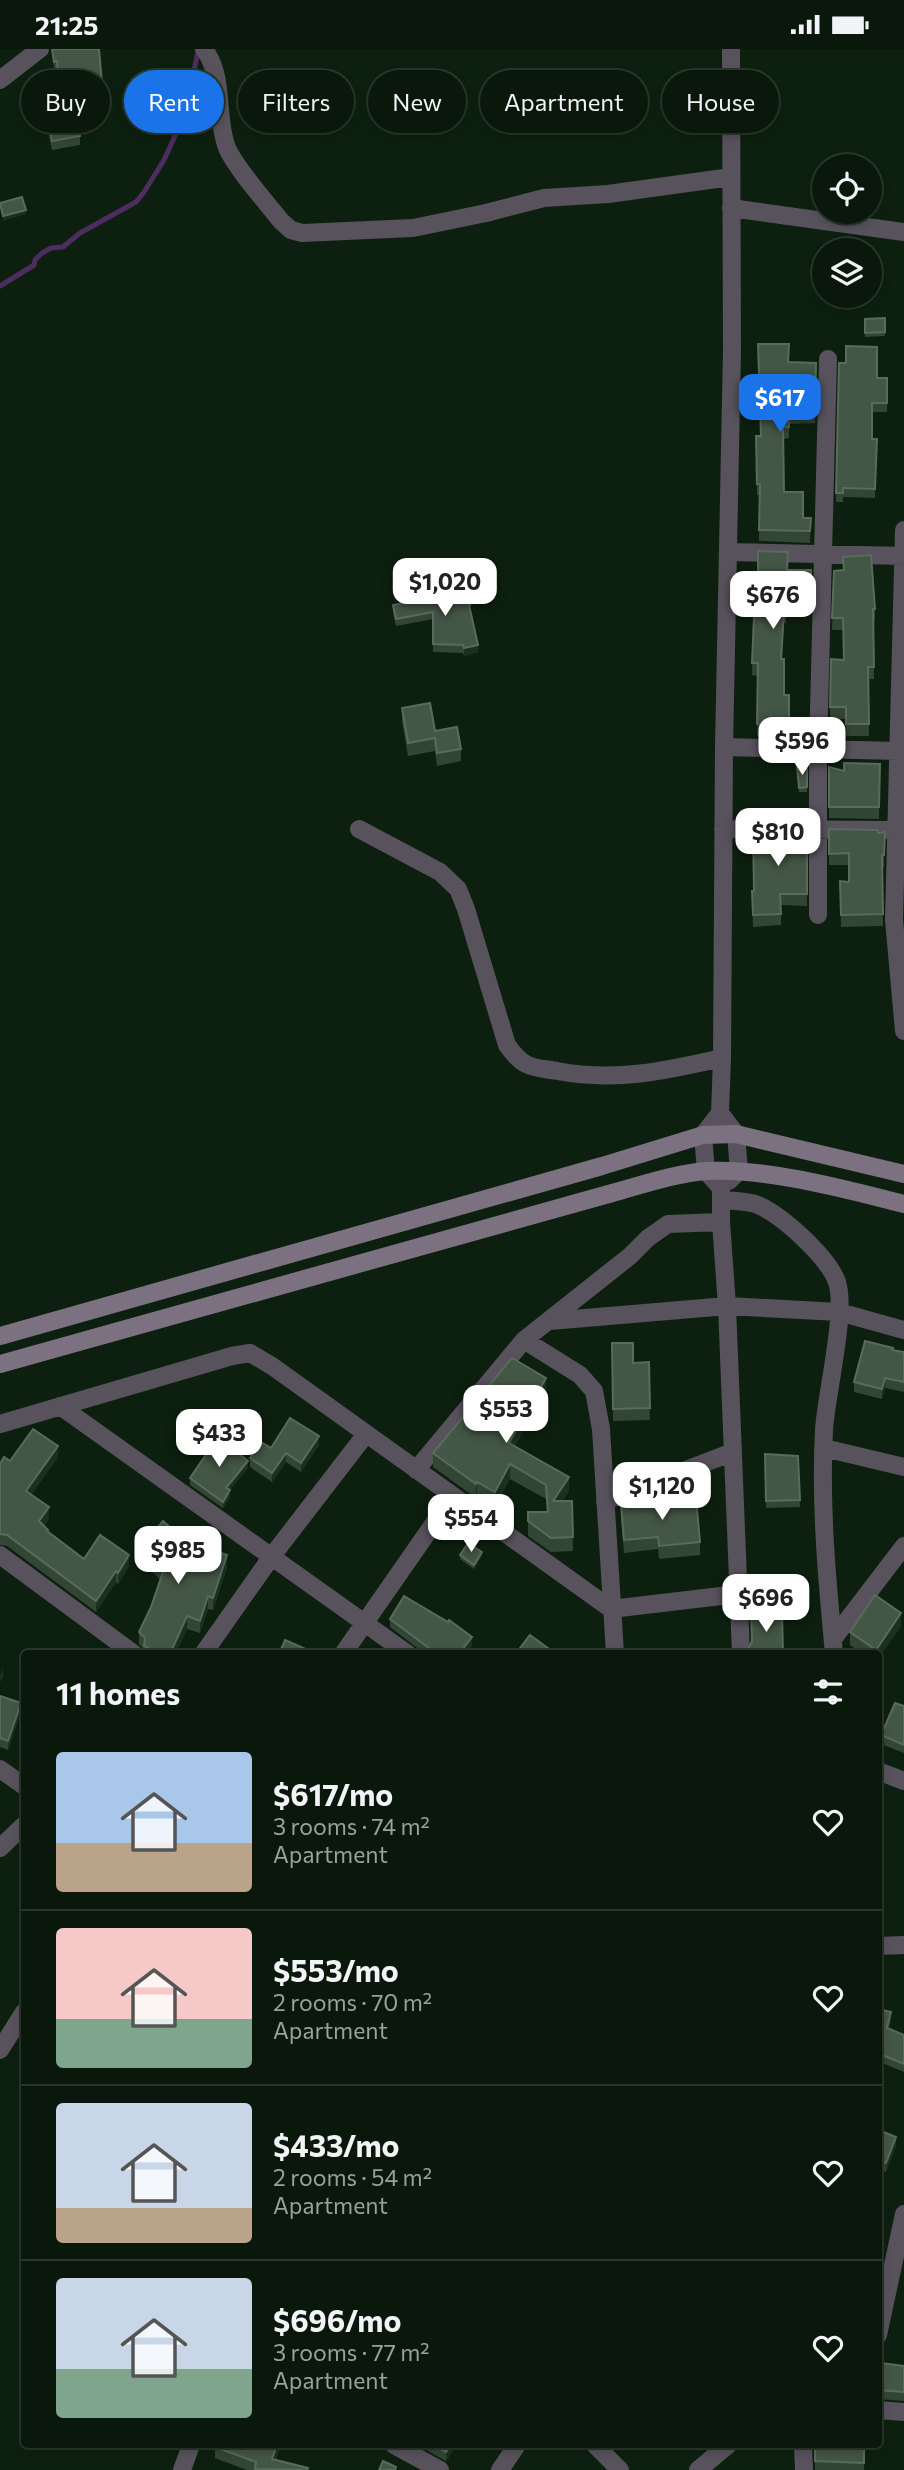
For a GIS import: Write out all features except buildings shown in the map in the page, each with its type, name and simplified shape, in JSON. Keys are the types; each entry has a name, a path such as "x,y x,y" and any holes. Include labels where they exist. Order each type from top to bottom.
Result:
{"main road":[{"path":"0,1336 704,1135 736,1134 904,1174"},
{"path":"0,1364 634,1187 706,1171 762,1173 904,1204"}],"street":[{"path":"0,80 40,49"},
{"path":"204,49 214,62 223,135 229,152 281,221 290,230 302,233 413,228 544,198 608,194 731,177"},
{"path":"731,49 732,350 724,747 722,1059 720,1113 704,1135 706,1171 721,1194 741,1650"},
{"path":"731,208 904,232"},
{"path":"818,915 818,749 828,359"},
{"path":"904,530 898,830 904,1031"},
{"path":"728,552 904,556"},
{"path":"724,747 818,749 901,745"},
{"path":"359,829 440,872 458,889 507,1045 514,1055 526,1064 587,1077 621,1077 722,1059"},
{"path":"723,829 898,830"},
{"path":"720,1113 736,1134 739,1171 721,1194"},
{"path":"721,1194 756,1204 769,1211 812,1247 831,1269 838,1286 839,1312 824,1448 822,1507 833,1646"},
{"path":"416,1470 524,1340 630,1257 648,1238 668,1224 721,1222"},
{"path":"550,1321 727,1306 839,1312 904,1330"},
{"path":"524,1340 580,1375 594,1391 601,1429 615,1650"},
{"path":"0,1425 250,1353 272,1366 611,1609 738,1594"},
{"path":"60,1406 402,1650"},
{"path":"206,1650 272,1556 366,1434"},
{"path":"824,1448 904,1467"},
{"path":"605,1501 733,1452"},
{"path":"346,1650 453,1496"},
{"path":"833,1646 904,1546"},
{"path":"0,1555 129,1650"},
{"path":"0,1769 21,1784"},
{"path":"882,1773 904,1781"},
{"path":"0,1848 21,1828"},
{"path":"882,1944 904,1945"},
{"path":"0,2050 21,2017"},
{"path":"882,2316 904,2214"},
{"path":"882,2410 904,2412"},
{"path":"182,2470 190,2448"},
{"path":"400,2448 440,2470"},
{"path":"500,2470 515,2448"},
{"path":"598,2448 620,2470"},
{"path":"698,2470 724,2448"},
{"path":"803,2448 804,2470"}],"waterway":[{"path":"0,286 34,265 42,253 51,248 63,247 80,233 136,202 164,160 186,112 198,51"}]}
